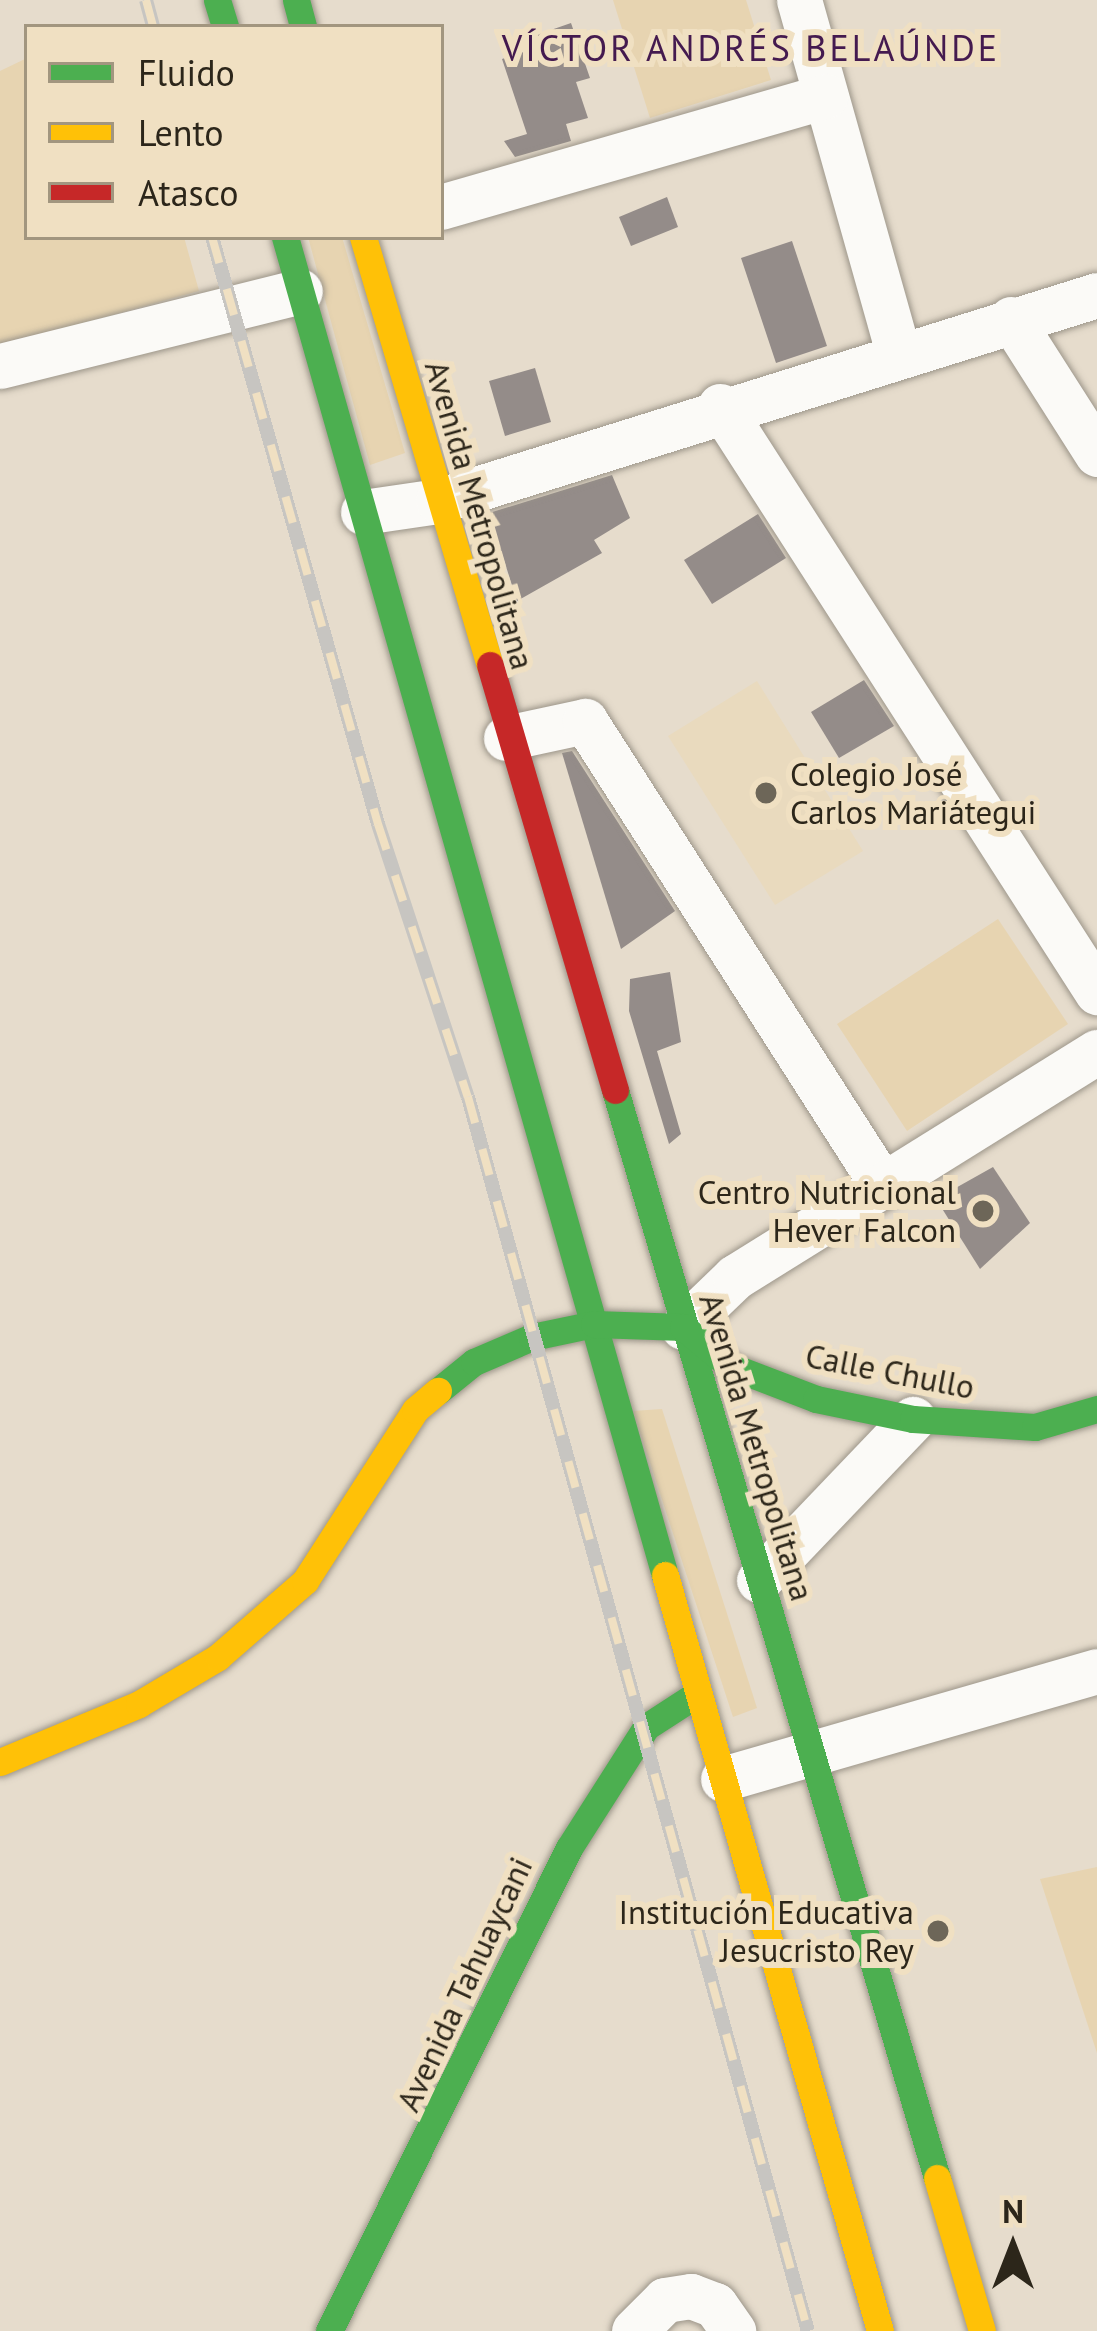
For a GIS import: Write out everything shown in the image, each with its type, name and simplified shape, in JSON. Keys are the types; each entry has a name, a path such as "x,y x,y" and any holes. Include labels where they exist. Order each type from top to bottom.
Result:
{"main road":[{"path":"285,240 880,2331"},
{"name":"Avenida Metropolitana","path":"368,240 506,739 982,2331"},
{"path":"0,1762 140,1704 218,1657 304,1581 415,1409 473,1362 594,1324 683,1327"},
{"name":"Calle Chullo","path":"683,1327 730,1366 816,1399 913,1419 1035,1427 1097,1409"},
{"name":"Avenida Tahuaycani","path":"329,2331 569,1848 646,1727 697,1694"}],"street":[{"path":"799,0 898,353"},
{"path":"444,206 825,96"},
{"path":"0,367 300,291"},
{"path":"363,512 438,501 720,406 1097,295"},
{"path":"1011,319 1097,454"},
{"path":"720,406 1097,992"},
{"path":"506,739 585,721 883,1186"},
{"path":"683,1327 735,1277 1097,1052"},
{"path":"759,1580 913,1419"},
{"path":"723,1779 1097,1671"},
{"path":"634,2331 665,2300 691,2296 716,2305 733,2331"}],"shaded area":[{"path":"613,0 746,0 771,80 650,118"},
{"path":"24,59 24,240 185,240 199,291 0,346 0,71"},
{"path":"309,240 343,240 405,453 370,465"},
{"name":"Colegio José Carlos Mariátegui","path":"757,681 863,851 775,905 668,736"},
{"path":"998,919 1068,1024 907,1131 837,1024"},
{"path":"662,1409 757,1708 733,1717 633,1411"},
{"path":"1097,1867 1097,2053 1040,1879"}],"building":[{"path":"571,23 590,78 576,82 588,118 566,124 571,141 515,157 504,141 527,134 502,59 526,51 522,40"},
{"path":"667,197 678,227 631,246 619,217"},
{"path":"792,241 827,346 776,363 741,258"},
{"path":"535,368 551,422 505,436 489,381"},
{"path":"612,475 630,518 594,540 602,553 517,601 489,513"},
{"path":"758,514 786,558 712,604 684,560"},
{"path":"864,680 894,726 839,758 811,712"},
{"path":"572,751 675,911 621,949 562,753"},
{"path":"670,972 681,1042 657,1051 681,1134 669,1144 629,1011 630,979"},
{"name":"Centro Nutricional Hever Falcon","path":"993,1167 1030,1223 980,1269 936,1199"}],"railway":[{"path":"146,0 152,24"},
{"path":"213,240 378,824 468,1097 808,2331"}],"traffic: fast":[{"path":"217,0 224,24"},
{"path":"296,0 302,24"},
{"path":"286,240 665,1575"},
{"path":"615,1090 937,2178"},
{"path":"438,1391 474,1362 532,1337 594,1324 683,1327 730,1366 816,1399 913,1419 1035,1427 1097,1409"},
{"path":"329,2331 569,1848 646,1727 697,1694"}],"traffic: slow":[{"path":"364,240 490,665"},
{"path":"0,1762 139,1704 218,1657 305,1581 415,1410 438,1391"},
{"path":"665,1575 880,2331"},
{"path":"937,2178 982,2331"}],"traffic: jam":[{"path":"490,665 615,1090"}],"place":[{"name":"Colegio José Carlos Mariátegui","path":"766,793"},
{"name":"Centro Nutricional Hever Falcon","path":"983,1211"},
{"name":"Institución Educativa Jesucristo Rey","path":"938,1931"}],"district":[{"name":"VÍCTOR ANDRÉS BELAÚNDE","path":"751,48"}]}
